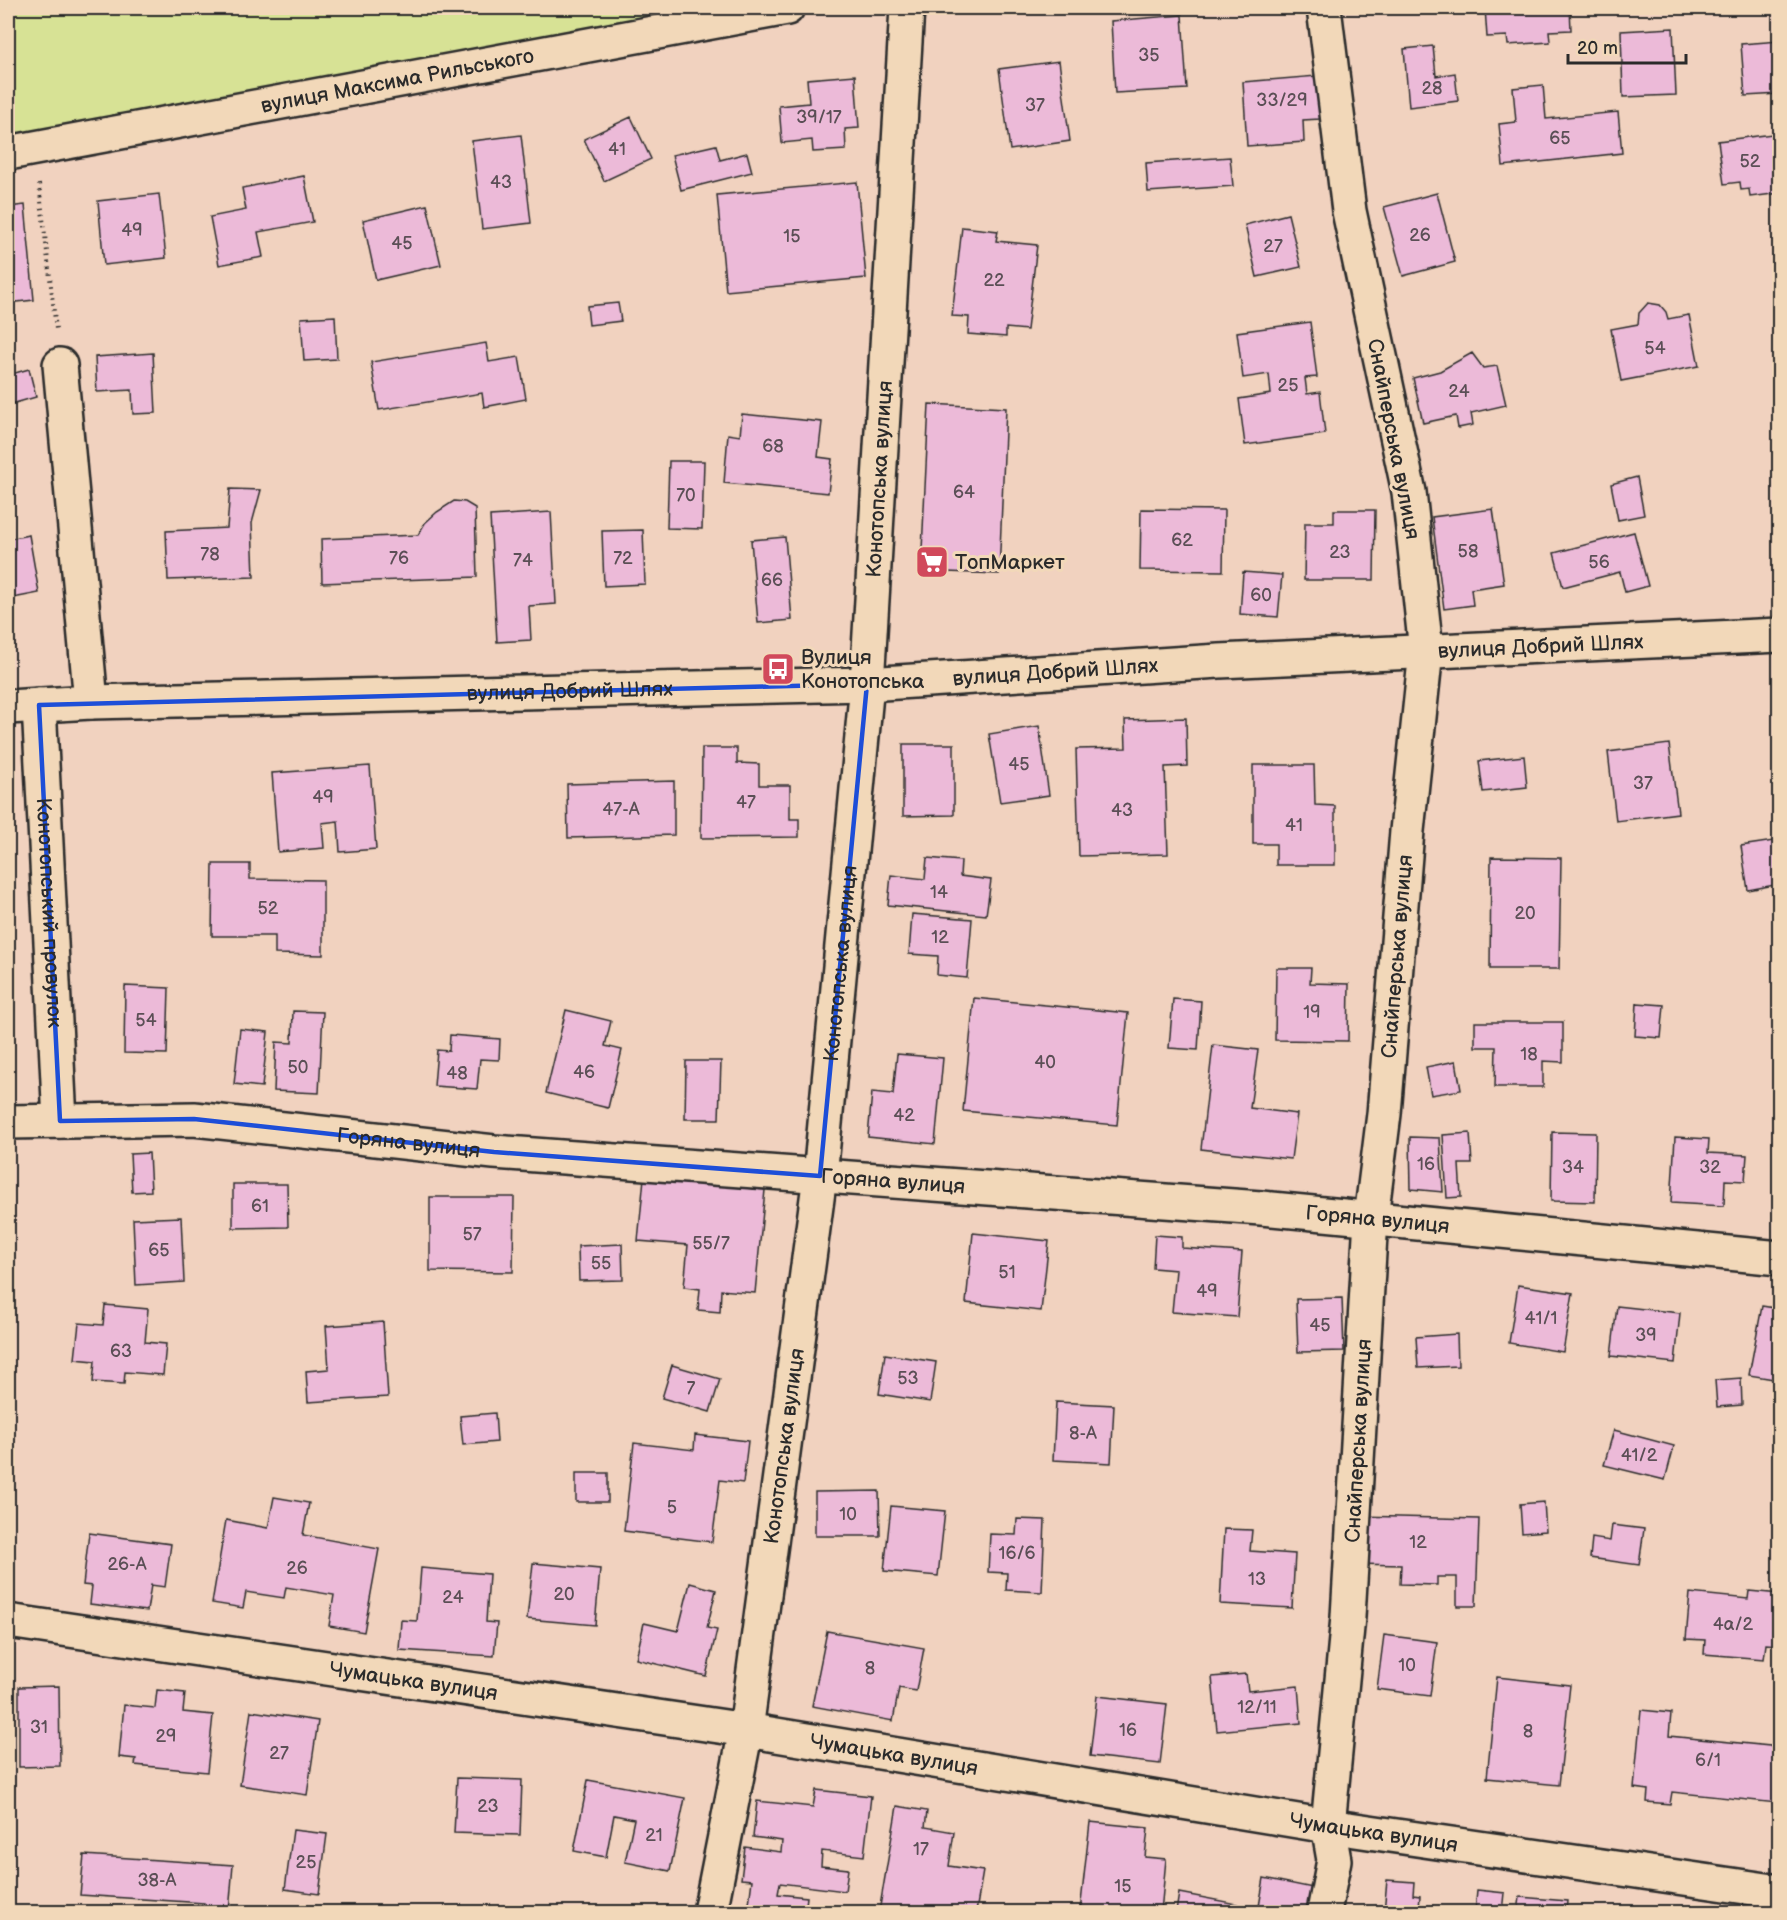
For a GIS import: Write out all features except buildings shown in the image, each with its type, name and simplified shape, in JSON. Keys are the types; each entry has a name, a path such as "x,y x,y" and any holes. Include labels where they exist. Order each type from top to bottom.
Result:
{"street":[{"name":"вулиця Максима Рильського","path":"21,151 787,8"},
{"name":"Конотопська вулиця","path":"710,1912 746,1730 820,1176 867,684 907,8"},
{"name":"Снайперська вулиця","path":"1324,8 1348,211 1408,492 1426,651 1407,831 1384,1114 1371,1218 1348,1617 1328,1826 1334,1860 1324,1912"},
{"path":"60,365 91,702"},
{"name":"вулиця Добрий Шлях","path":"23,706 91,702 867,684 1219,661 1779,635"},
{"name":"Конотопський провулок","path":"23,706 60,1121"},
{"name":"Горяна вулиця","path":"8,1122 194,1119 494,1152 1261,1208 1779,1258"},
{"name":"Чумацька вулиця","path":"8,1621 746,1730 1328,1826 1779,1892"}],"path":[{"path":"21,151 60,365"}],"highlighted area":[{"path":"867,684 820,1176 494,1152 194,1119 60,1121 39,705"}],"green space":[{"path":"8,8 711,8 8,136"}],"place":[{"name":"ТопМаркет","path":"932,562"},
{"name":"Вулиця Конотопська","path":"778,669"}]}
